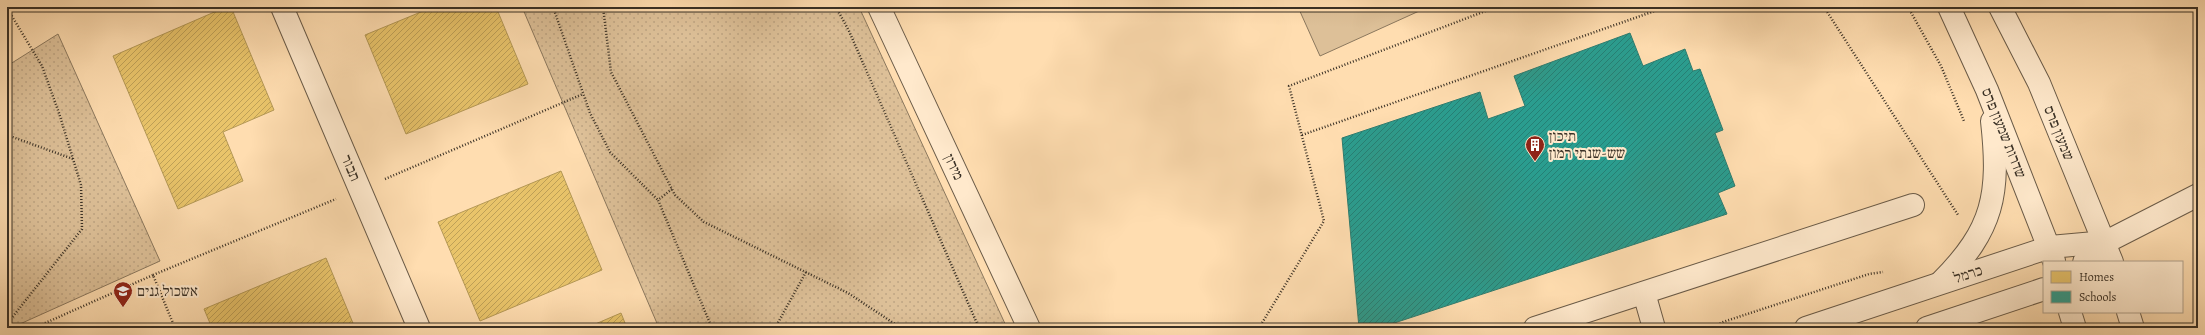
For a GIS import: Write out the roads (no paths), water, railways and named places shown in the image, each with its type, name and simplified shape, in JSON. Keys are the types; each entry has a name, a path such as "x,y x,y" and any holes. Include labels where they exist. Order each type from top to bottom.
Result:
{"street":[{"name":"תבור","path":"282,7 420,328"},
{"name":"מירון","path":"879,7 1029,328"},
{"name":"שדרות שמעון פרס","path":"1949,7 1990,98 2052,255"},
{"name":"שמעון פרס","path":"2000,7 2039,83 2109,252"},
{"path":"1938,284 1967,254 1984,226 1993,197 1996,162 1990,98"},
{"path":"2086,261 2109,252 2198,195"},
{"path":"1535,328 1913,205"},
{"name":"כרמל","path":"1806,328 1938,284 2052,255 2109,252"},
{"path":"1928,328 2043,289"},
{"path":"1644,293 1654,328"},
{"path":"2070,313 2075,328"},
{"path":"2128,313 2133,328"},
{"path":"1928,328 1963,328"}],"place":[{"name":"תיכון שש-שנתי רמון","path":"1535,162"},
{"name":"אשכול גנים","path":"123,308"}]}
